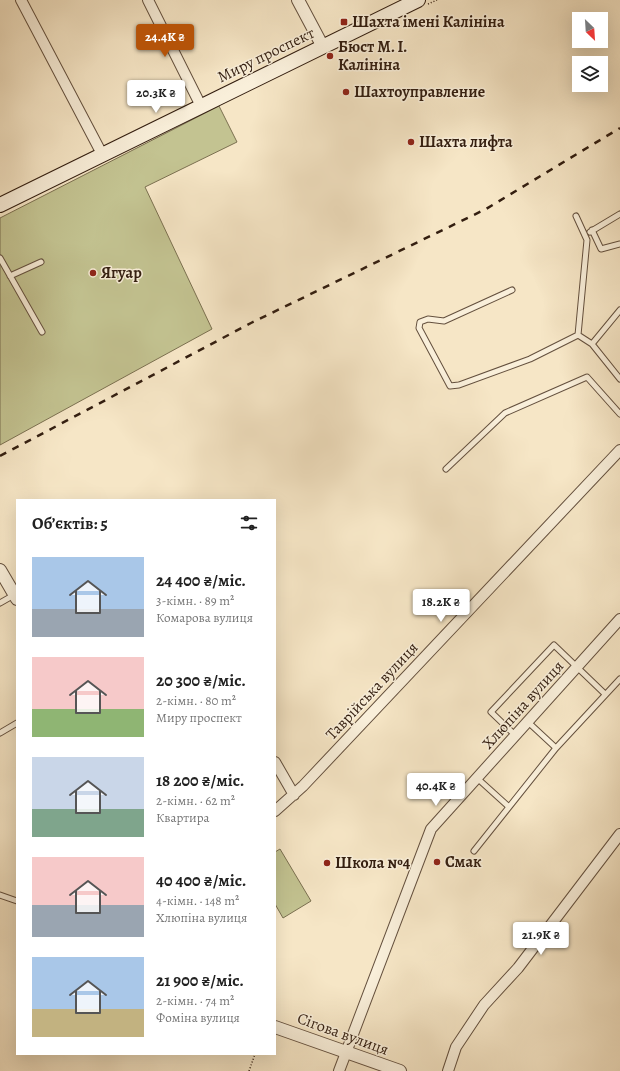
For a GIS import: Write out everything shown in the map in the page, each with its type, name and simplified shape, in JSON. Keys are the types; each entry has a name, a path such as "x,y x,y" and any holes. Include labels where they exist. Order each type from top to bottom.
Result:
{"main road":[{"name":"Миру проспект","path":"0,205 418,0"}],"street":[{"path":"21,0 102,154"},
{"path":"148,0 201,106"},
{"path":"298,0 323,47"},
{"name":"Таврійська вулиця","path":"276,810 294,795 620,450"},
{"path":"0,570 16,597"},
{"name":"Хлюпіна вулиця","path":"339,1071 431,829 620,619"},
{"path":"276,764 294,795"},
{"path":"448,1071 456,1047 484,1005 518,968 620,834"},
{"name":"Сігова вулиця","path":"276,1026 400,1071"}],"lane":[{"path":"585,234 620,214"},
{"path":"576,216 587,240 578,335"},
{"path":"592,230 601,249 620,244"},
{"path":"0,258 42,332"},
{"path":"10,276 41,262"},
{"path":"512,290 444,321 428,319 420,322 419,328 450,386 459,385 530,358 578,335"},
{"path":"592,344 620,310"},
{"path":"578,335 592,344 620,379"},
{"path":"446,470 505,413 587,377 620,414"},
{"path":"0,603 16,597"},
{"path":"516,736 491,712 554,645 605,694"},
{"path":"474,851 556,748 620,678"},
{"path":"528,722 556,748"},
{"path":"0,733 16,724"},
{"path":"477,778 509,807"},
{"path":"0,895 16,901"}],"path":[{"path":"249,1071 255,1055"}],"green space":[{"name":"Ягуар","path":"219,106 237,142 145,187 212,329 0,445 0,218"},
{"path":"280,849 311,901 283,918 276,906 276,851"}],"railway":[{"path":"0,456 251,323 486,209 620,128"}],"place":[{"name":"Шахта імені Калініна","path":"344,22"},
{"name":"Бюст М. І. Калініна","path":"330,56"},
{"name":"Шахтоуправление","path":"346,92"},
{"name":"Шахта лифта","path":"411,142"},
{"name":"Ягуар","path":"93,273"},
{"name":"Смак","path":"437,862"},
{"name":"Школа №4","path":"327,863"}]}
